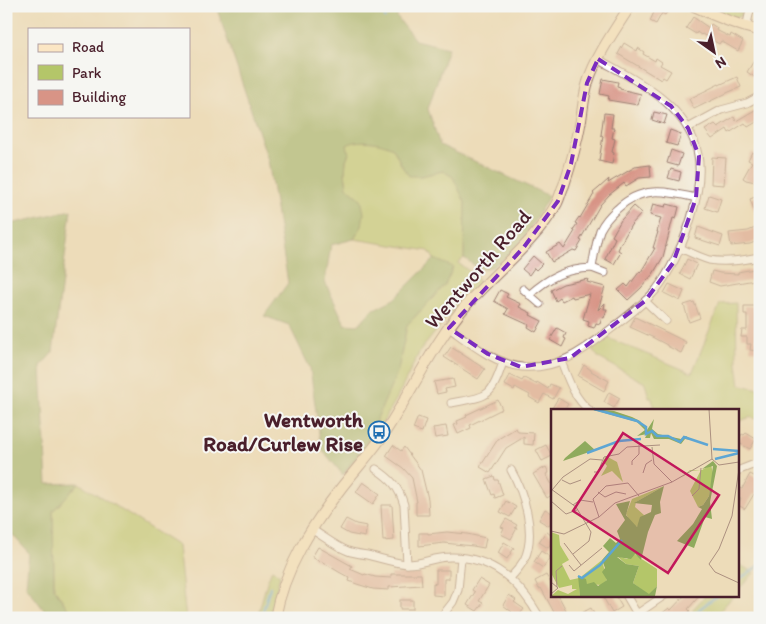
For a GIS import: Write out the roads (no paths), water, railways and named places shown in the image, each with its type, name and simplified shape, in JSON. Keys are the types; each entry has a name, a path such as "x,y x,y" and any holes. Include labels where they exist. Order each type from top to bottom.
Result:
{"street":[{"name":"Wentworth Road","path":"275,618 279,598 287,575 297,555 340,488 383,435 406,399 429,357 467,304 544,224 558,201 571,164 587,83 598,59 630,6"},
{"path":"694,6 718,18 760,31"},
{"path":"746,28 751,6"},
{"path":"449,328 503,362 521,367 536,367 561,361 578,354 628,316 646,301 665,276 680,248 696,198 700,172 699,156 695,142 688,128 671,106 654,92 598,59"},
{"path":"688,128 721,110 760,96"},
{"path":"592,268 601,229 624,202 634,196 648,192 663,191 696,198"},
{"path":"680,248 702,258 718,261 760,257"},
{"path":"529,296 539,286 559,274 581,268 592,268 605,273"},
{"path":"523,289 540,304"},
{"path":"646,301 666,321"},
{"path":"561,361 573,390 582,405 588,409"},
{"path":"451,403 484,396 490,392 497,381 503,362"},
{"path":"738,471 760,462"},
{"path":"376,469 395,484 402,498 407,564"},
{"path":"510,578 525,558 529,532 524,496 511,470"},
{"path":"312,530 348,551 407,564 440,558 461,558 484,563 510,578 525,593 540,618"},
{"path":"442,616 458,590 461,558"},
{"path":"626,596 634,616 664,596"}],"waterway":[{"path":"385,18 387,6"},
{"path":"738,580 760,565"},
{"path":"261,618 270,587"},
{"path":"690,618 717,596"}],"place":[{"name":"Wentworth Road/Curlew Rise","path":"379,432"}]}
